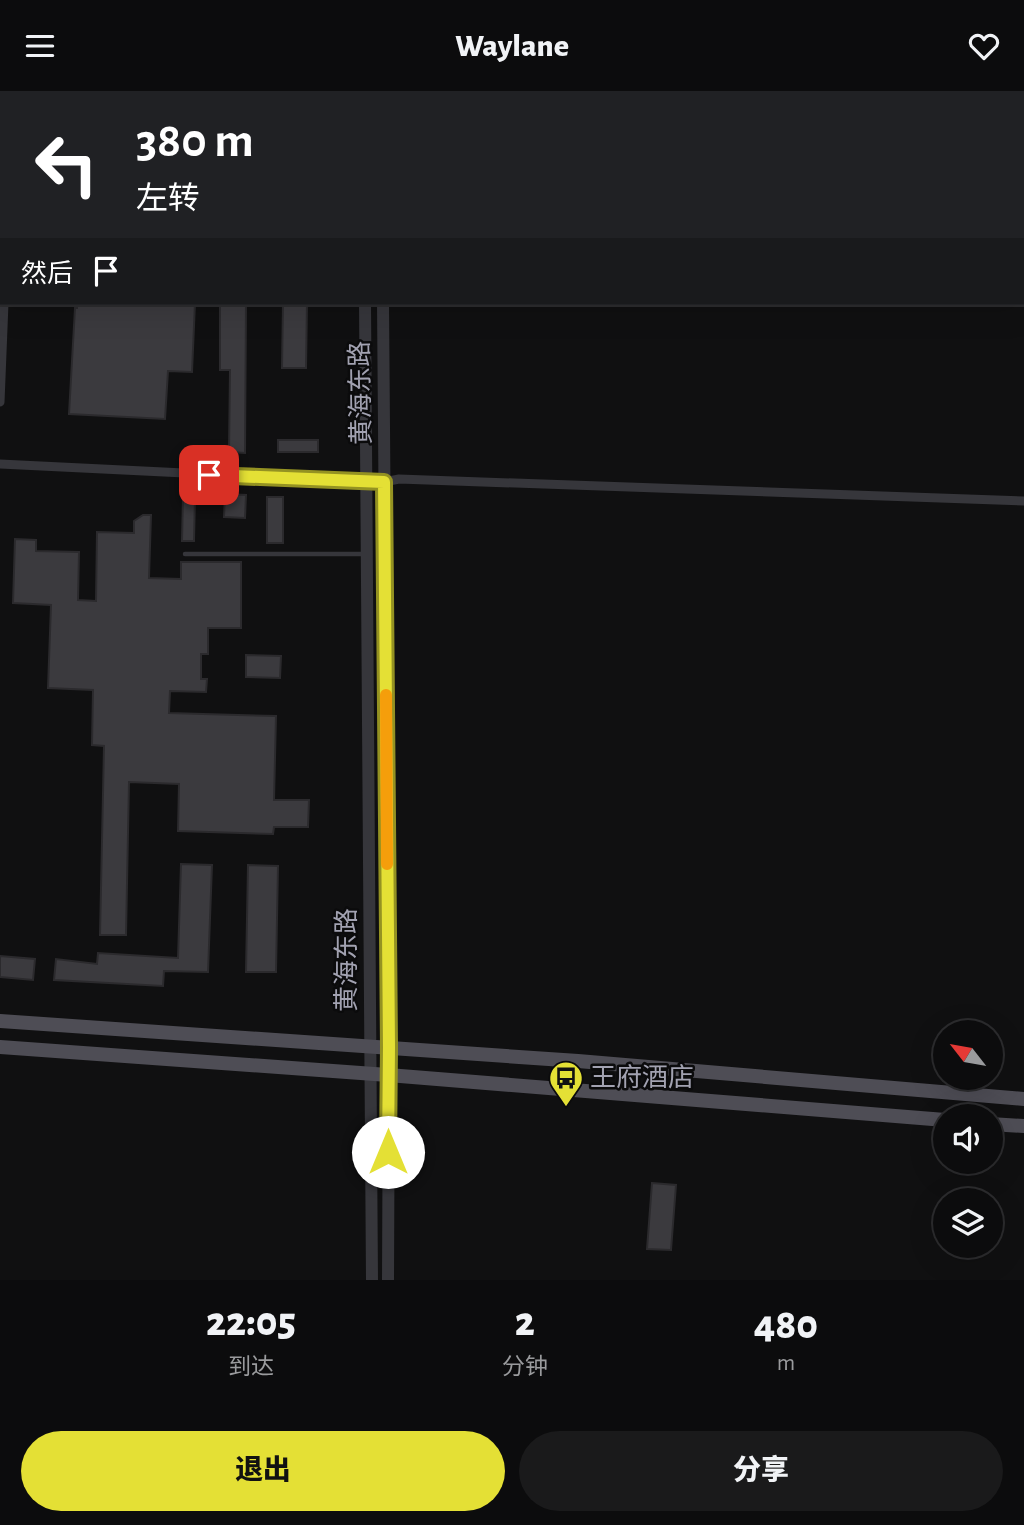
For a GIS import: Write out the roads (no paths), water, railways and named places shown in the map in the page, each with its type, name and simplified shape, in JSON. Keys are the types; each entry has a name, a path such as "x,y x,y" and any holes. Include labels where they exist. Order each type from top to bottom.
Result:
{"main road":[{"path":"0,1021 389,1047 1024,1099"},
{"path":"0,1047 370,1073 933,1119"},
{"path":"1003,1124 1024,1126"}],"street":[{"path":"0,402 4,305"},
{"name":"黄海东路","path":"365,305 372,1280"},
{"name":"黄海东路","path":"383,305 389,1047 388,1280"},
{"path":"0,464 366,482 413,479 1024,501"}],"lane":[{"path":"185,554 366,554"}],"place":[{"name":"王府酒店","path":"566,1108"}]}
